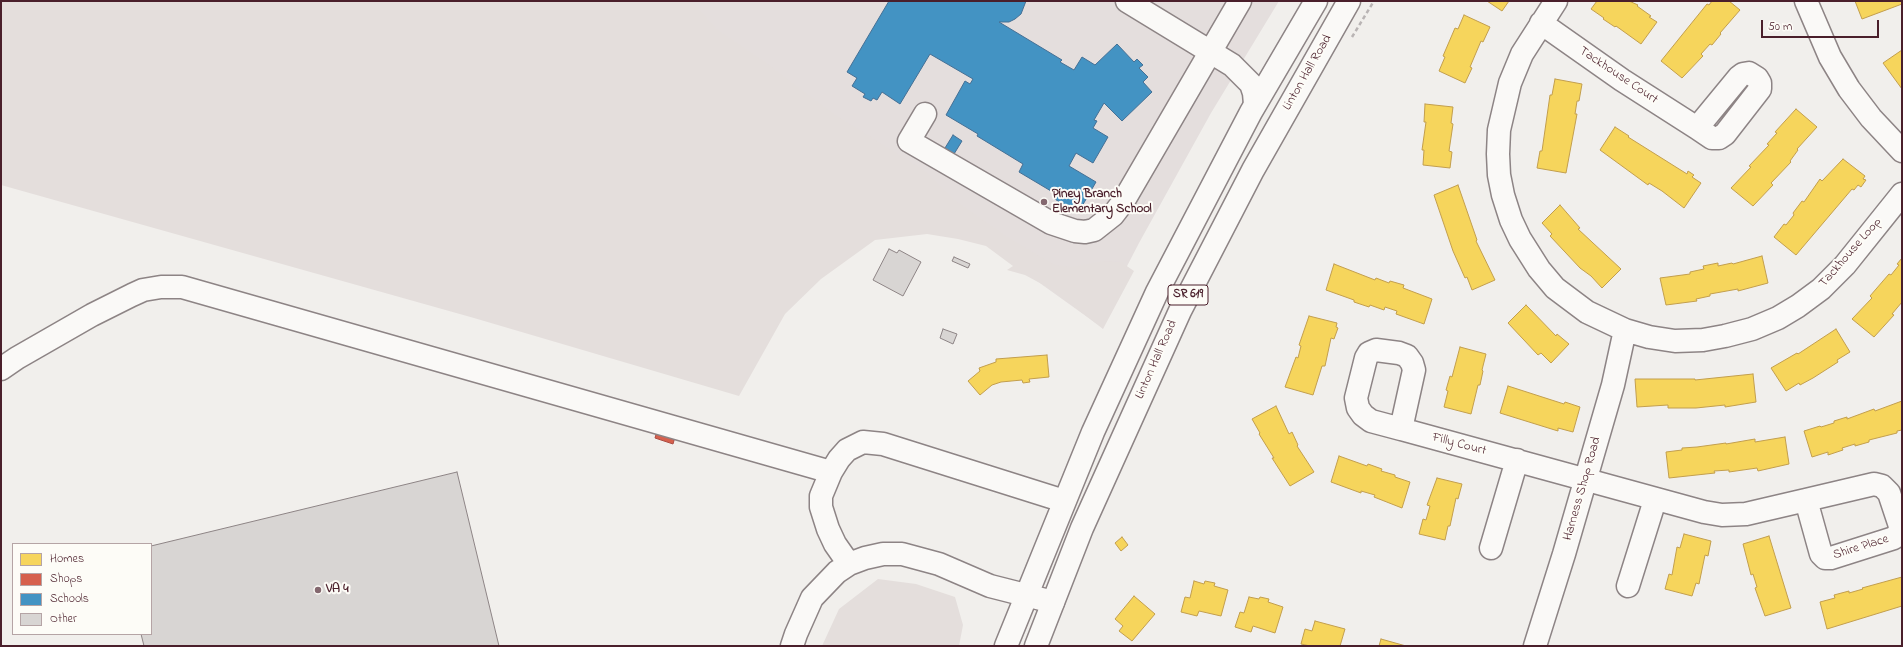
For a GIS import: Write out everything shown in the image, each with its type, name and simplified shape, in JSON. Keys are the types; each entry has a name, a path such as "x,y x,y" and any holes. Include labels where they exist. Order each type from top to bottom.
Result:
{"street":[{"path":"1127,1 1232,65 1251,84 1256,104"},
{"path":"925,114 909,141 1051,223 1075,231 1085,232 1094,230 1113,216 1123,202 1240,1"},
{"name":"SR 619","path":"1006,646 1025,595 1064,501 1157,292 1256,104 1316,1"},
{"name":"Linton Hall Road","path":"1036,646 1089,514 1180,311 1253,170 1302,82 1350,1"},
{"name":"Tackhouse Loop","path":"1556,1 1522,54 1510,83 1499,130 1498,154 1503,195 1511,220 1520,239 1539,269 1555,288 1587,312 1625,330 1649,337 1675,340 1702,340 1752,329 1778,318 1798,306 1821,289 1840,270 1902,194"},
{"path":"1806,1 1814,24 1830,57 1849,89 1871,118 1902,151"},
{"name":"Tackhouse Court","path":"1541,23 1696,128"},
{"path":"1,369 37,346 143,290 161,287 182,287 831,472"},
{"name":"Harness Shop Road","path":"1535,646 1564,554 1613,384 1625,330"},
{"name":"Filly Court","path":"1400,429 1585,480"},
{"path":"849,564 835,544 821,507 821,496 831,472 847,450 863,442 872,442 1064,501"},
{"path":"1491,548 1516,460"},
{"path":"1585,480 1655,500 1704,512 1722,514 1746,514 1806,500"},
{"path":"1628,586 1655,500"},
{"path":"792,646 812,598 837,572 849,564 865,558 883,554 902,554 938,564 990,586 1053,602"}],"path":[{"path":"1349,42 1374,1"}],"shaded area":[{"path":"1,1 691,1 716,29 763,61 832,113 923,170 954,200 1010,239 1055,265 1071,267 1104,261 1121,262 1134,271 1103,329 1051,289 1025,275 1007,270 1013,266 986,246 958,239 927,234 875,240 821,279 785,314 739,396 474,318 1,185"},
{"name":"Piney Branch Elementary School","path":"646,1 1279,1 1211,113 1139,243 1097,324"},
{"path":"878,579 916,584 955,597 963,625 959,646 822,646 839,609"}],"building: Homes":[{"path":"1487,1 1509,1 1502,11"},
{"path":"1597,1 1629,1 1638,5 1637,6 1651,16 1649,17 1657,22 1641,44 1616,26 1615,27 1603,19 1604,18 1591,9"},
{"path":"1712,1 1729,1 1740,10 1720,33 1721,34 1712,45 1710,44 1701,54 1703,56 1682,78 1661,61 1707,4 1709,5"},
{"path":"1855,1 1902,1 1902,4 1862,19"},
{"path":"1464,15 1490,27 1483,42 1481,41 1470,67 1472,68 1465,83 1439,71 1445,57 1443,56 1455,28 1458,29"},
{"path":"1902,50 1902,89 1883,63"},
{"path":"1555,79 1582,84 1579,101 1577,101 1575,114 1577,114 1566,173 1537,168 1540,151 1542,151 1550,95 1552,95"},
{"path":"1425,104 1453,107 1451,123 1453,124 1449,151 1452,152 1450,168 1423,165 1424,150 1422,150 1426,122 1424,122"},
{"path":"1796,109 1817,127 1797,149 1798,150 1790,161 1791,162 1771,183 1773,185 1753,206 1731,188 1751,167 1749,166 1769,145 1767,144 1777,133 1775,132"},
{"path":"1615,127 1629,136 1628,137 1687,174 1688,171 1694,175 1692,177 1701,183 1684,208 1662,191 1649,183 1648,185 1600,150"},
{"path":"1843,159 1865,176 1863,179 1866,180 1861,187 1858,185 1854,190 1852,189 1796,255 1774,237 1784,224 1786,225 1794,215 1793,213 1802,201 1804,202 1820,179 1822,181"},
{"path":"1458,185 1477,240 1476,241 1495,280 1472,290 1453,251 1434,195"},
{"path":"1560,205 1580,228 1578,229 1621,269 1602,288 1591,276 1580,268 1550,236 1552,234 1542,223"},
{"path":"1762,256 1768,283 1738,291 1738,289 1710,294 1710,296 1696,299 1697,301 1666,305 1660,278 1690,274 1690,272 1704,269 1703,266 1718,263 1718,266 1733,264"},
{"path":"1902,258 1902,302 1892,314 1894,315 1874,337 1852,319 1872,298 1870,296 1889,274 1891,275 1899,265 1897,264"},
{"path":"1334,264 1375,280 1376,278 1389,283 1390,281 1404,285 1403,288 1432,299 1424,324 1396,314 1397,311 1385,307 1384,310 1370,305 1369,307 1326,290"},
{"path":"1526,305 1556,336 1557,334 1569,344 1551,363 1541,353 1538,355 1508,323"},
{"path":"1309,316 1337,323 1336,327 1338,328 1334,339 1331,338 1325,366 1322,366 1313,395 1285,387 1296,357 1298,358 1301,346 1299,345"},
{"path":"1836,329 1850,352 1837,360 1838,362 1813,378 1800,385 1799,383 1786,391 1771,368 1797,353 1798,354"},
{"path":"1460,347 1486,354 1480,385 1478,385 1471,414 1444,407 1448,391 1446,390 1450,376 1452,377"},
{"path":"1047,355 1049,377 1029,379 1030,382 1023,383 1022,380 1001,382 992,385 980,395 968,381 980,371 979,368 996,362 996,359"},
{"path":"1753,374 1756,402 1725,407 1725,405 1696,408 1668,408 1668,405 1637,407 1635,379 1695,380"},
{"path":"1508,386 1564,404 1565,402 1580,407 1573,432 1558,428 1558,431 1500,413"},
{"path":"1902,401 1902,430 1897,431 1897,433 1869,440 1869,442 1842,448 1843,450 1828,455 1828,452 1812,457 1804,431 1834,423 1834,421 1847,417 1847,419 1874,409 1875,411"},
{"path":"1276,406 1289,434 1292,432 1298,445 1297,446 1314,472 1290,486 1272,458 1274,458 1259,434 1260,433 1252,419"},
{"path":"1785,437 1789,464 1758,471 1757,468 1729,472 1729,470 1714,471 1715,473 1669,478 1666,452 1682,450 1682,448 1726,444 1755,439 1755,442"},
{"path":"1339,456 1367,466 1368,464 1382,469 1381,471 1395,475 1395,477 1410,482 1402,508 1374,497 1375,495 1361,491 1361,493 1331,482"},
{"path":"1437,478 1462,484 1458,499 1456,498 1450,526 1448,526 1445,540 1419,534 1423,519 1426,520 1430,506 1427,505"},
{"path":"1684,534 1711,541 1708,556 1705,555 1699,584 1696,583 1692,596 1665,589 1669,574 1672,575 1677,547 1680,548"},
{"path":"1769,536 1791,608 1765,616 1755,588 1757,587 1753,574 1751,575 1743,544"},
{"path":"1122,537 1128,545 1121,551 1115,543"},
{"path":"1902,577 1902,606 1827,629 1820,602 1835,598 1834,595 1849,591 1849,593"},
{"path":"1194,581 1204,584 1205,581 1215,583 1214,586 1228,590 1221,616 1199,611 1197,616 1181,612 1185,597 1190,598"},
{"path":"1134,596 1155,614 1132,641 1119,631 1123,626 1115,619"},
{"path":"1249,597 1269,599 1268,602 1283,607 1275,633 1253,626 1251,632 1235,627 1240,612 1244,613"},
{"path":"1315,621 1345,629 1340,646 1310,646 1301,644 1305,629 1312,631"},
{"path":"1381,639 1406,646 1379,646"}],"building: Shops":[{"path":"657,431 675,437 673,444 655,438"}],"building: Schools":[{"path":"889,1 1026,1 1021,14 1015,19 1009,22 999,22 1062,60 1060,62 1074,70 1082,57 1095,65 1117,44 1134,62 1137,59 1143,65 1139,68 1148,77 1143,82 1152,92 1122,121 1104,103 1094,120 1097,121 1093,128 1108,137 1093,163 1076,153 1069,166 1096,182 1078,213 1053,198 1056,194 1019,172 1023,164 946,115 965,81 970,84 973,79 930,54 900,104 882,92 877,100 873,98 871,101 863,97 865,94 852,86 857,78 847,72"},
{"path":"953,135 962,141 954,154 945,148"}],"building: Other":[{"path":"889,249 897,253 899,250 921,262 903,296 873,280"},
{"path":"954,257 970,264 968,268 952,261"},
{"path":"943,329 957,334 953,344 940,338"},
{"name":"VA 4","path":"457,472 499,646 144,646 141,635 152,635 152,546"}],"place":[{"name":"Piney Branch Elementary School","path":"1044,202"},
{"name":"VA 4","path":"318,590"}]}
